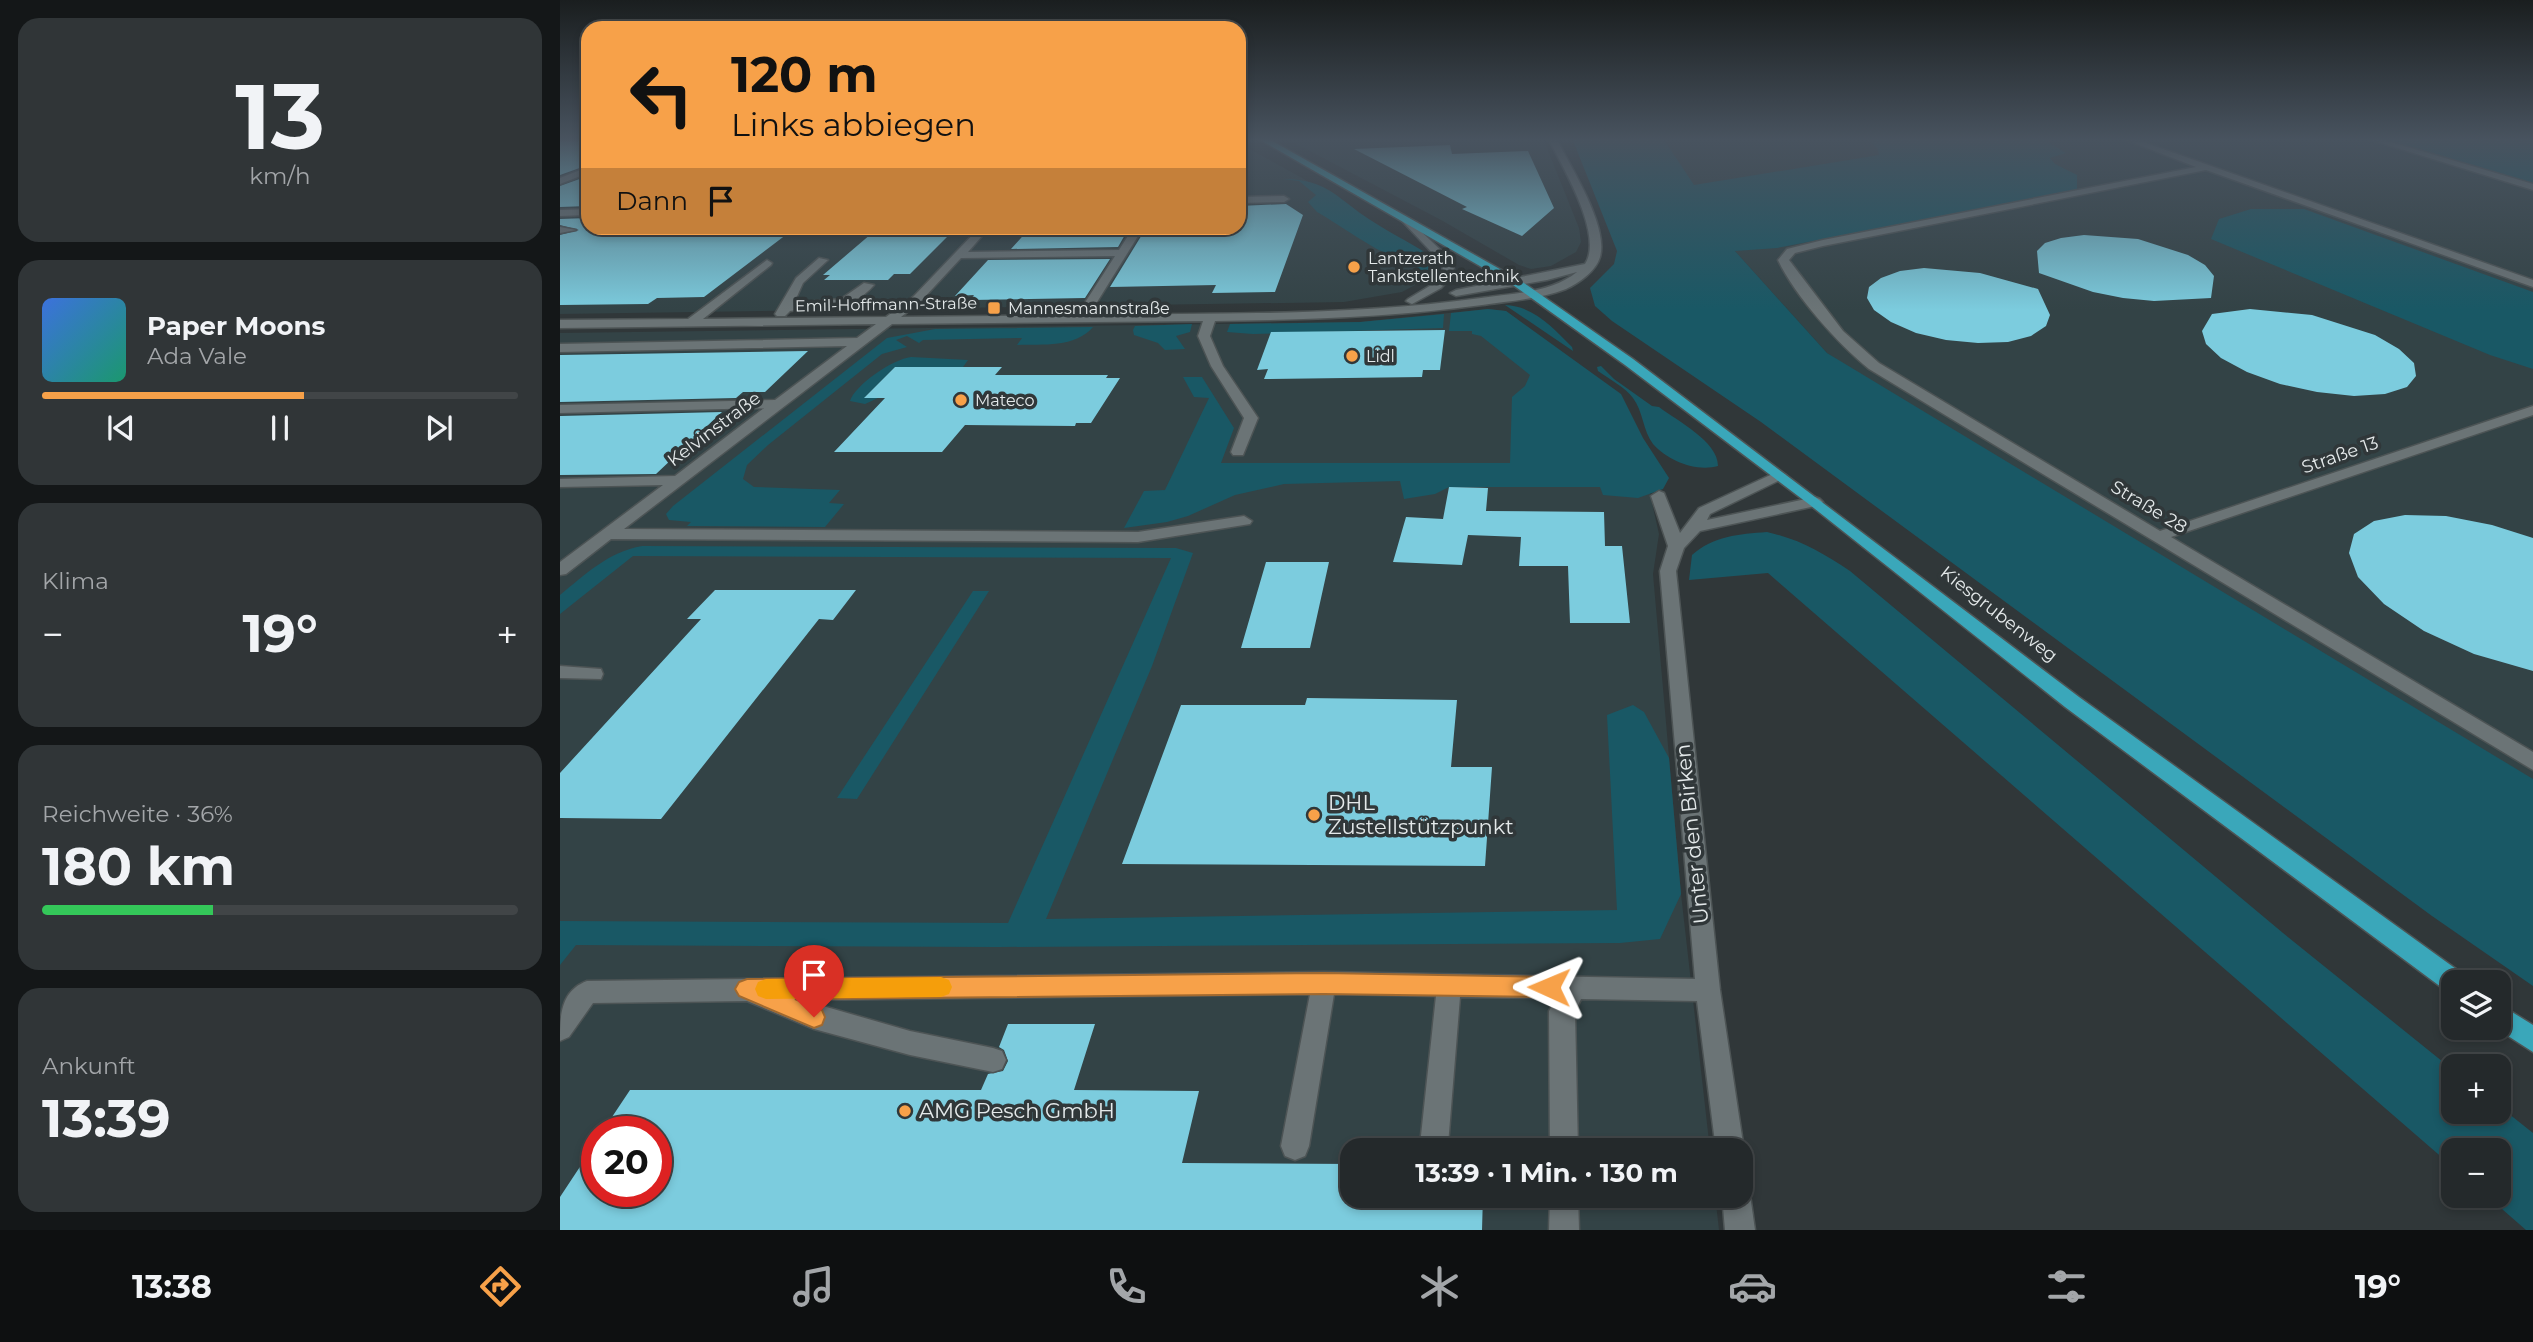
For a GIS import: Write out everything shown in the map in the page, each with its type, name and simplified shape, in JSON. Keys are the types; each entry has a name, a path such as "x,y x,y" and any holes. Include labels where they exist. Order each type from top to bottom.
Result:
{"main road":[{"name":"Kiesgrubenweg","path":"1362,195 1517,283 1815,502 2072,702 2441,972"},
{"path":"2511,1024 2533,1040"}],"street":[{"path":"1579,195 1596,240 1595,256 1589,265"},
{"name":"Straße 28","path":"2067,195 1790,251 1783,260 1788,270 1854,352 2533,762"},
{"path":"2281,195 2533,284"},
{"path":"1246,200 1284,199"},
{"path":"560,213 581,212"},
{"path":"1407,221 1447,262 1449,274 1437,286 1412,301"},
{"path":"892,319 917,299 977,235"},
{"path":"1082,317 1134,235"},
{"path":"957,255 1123,253"},
{"path":"788,308 798,281 822,260"},
{"path":"692,322 767,262"},
{"name":"Emil-Hoffmann-Straße","path":"1380,311 1412,301 1517,283 1589,265"},
{"name":"Emil-Hoffmann-Straße","path":"560,324 1317,316 1421,309 1532,294 1564,285 1589,265"},
{"path":"772,321 788,308 851,299 868,285"},
{"path":"1211,316 1204,336 1217,366 1251,418 1238,452"},
{"name":"Kelvinstraße","path":"560,570 892,319"},
{"path":"560,348 861,342"},
{"path":"560,409 779,404"},
{"name":"Straße 13","path":"2160,536 2533,410"},
{"path":"1659,496 1676,546 1695,527 1704,511 1779,475"},
{"path":"560,482 678,480"},
{"path":"1695,527 1815,502"},
{"path":"607,534 1138,537 1244,521"},
{"name":"Unter den Birken","path":"1676,546 1668,571 1669,584 1709,990 1728,1138"},
{"path":"560,672 594,674"},
{"path":"560,1029 587,992 1324,984 1709,990"},
{"path":"1295,1146 1324,984"},
{"path":"1435,1138 1449,985"},
{"path":"1564,1138 1562,1011 1574,988"},
{"path":"747,989 814,1017 910,1043 993,1060"},
{"path":"1564,1208 1564,1230"},
{"path":"1737,1208 1740,1230"}],"shaded area":[{"path":"560,195 581,195 581,235 1246,235 1246,195 1327,195 1432,270 1428,278 1402,292 1344,302 560,314"},
{"path":"1316,195 1336,195 1368,219 1431,256 1438,266 1435,273 1425,277 1419,275 1416,264 1366,243 1317,212 1308,202"},
{"path":"1394,195 1566,195 1579,228 1581,242 1576,252 1551,266 1531,269 1519,265"},
{"path":"1595,195 2049,195 1777,248 1735,251 1827,353 2533,779 2533,986 2432,916 1761,422 1612,321 1595,306 1590,288 1614,264 1617,251"},
{"path":"1699,195 2533,195 2533,831 1827,353 1734,250"},
{"path":"2251,209 2304,209 2533,292 2533,369 2490,355 2211,239 2219,219"},
{"path":"1505,305 1525,309 1542,319 1573,351"},
{"path":"1488,309 1506,311 1517,319 1580,384 1639,470 1650,494 1659,534 1653,574 1681,894 1709,1138 1340,1138 1340,1208 1716,1208 1719,1230 560,1230 560,333 1360,322"},
{"path":"1488,309 1506,311 1621,394 1643,438 1669,478 1663,489 1638,498 1603,495 1600,487 1449,487 1435,494 1404,499 1400,481 1284,484 1235,495 1188,516 1167,522 1124,528 1144,491 1165,490 1209,398 1194,397 1183,377 1202,377 1234,428 1221,463 1510,463 1512,397 1525,386 1530,375 1481,336 1472,334 1472,331 1449,331 1451,313"},
{"path":"1444,314 1443,328 1253,334 1227,332 1230,324 1360,322"},
{"path":"1192,324 1190,332 1176,336 1185,349 1165,350 1158,343 1134,335 1133,330 1135,326"},
{"path":"1093,327 1077,339 1048,344 1017,345 1022,338 923,340 919,343 907,336 896,340 907,347 882,354 768,445 747,465 743,479 754,487 840,490 829,503 844,504 825,527 687,526 691,522 669,520 666,514 887,338 935,329"},
{"path":"911,357 968,360 963,367 895,367 865,397 878,398 865,404 850,401 859,388 876,374 895,362"},
{"path":"1601,366 1614,379 1652,406 1659,407 1695,432 1711,448 1718,466 1683,464 1659,450 1650,439 1633,398 1598,371 1597,367"},
{"path":"1767,532 1790,539 1810,547 1850,571 2283,933 2441,1060 2441,1124 2511,1124 2511,1116 2533,1133 2533,1230 2526,1230 2501,1208 2511,1208 2511,1138 2441,1138 2441,1157 1768,573 1689,580 1692,555 1718,540"},
{"path":"642,546 1176,548 1193,553 1152,666 1046,919 1617,910 1607,715 1633,705 1644,712 1669,758 1681,894 1660,939 1620,943 998,947 576,945 560,965 560,921 1008,923 1171,558 633,556 560,614 560,595 588,572 618,553"},
{"path":"973,591 989,591 857,799 837,798"}],"building":[{"path":"560,195 581,195 581,206 560,207"},
{"path":"1444,195 1548,195 1554,208 1522,236 1462,209 1467,207"},
{"path":"1286,204 1303,215 1275,292 1212,293 1216,285 1110,287 1142,235 1246,235 1246,206"},
{"path":"581,218 581,235 786,235 704,297 657,298 648,304 560,305 560,235 579,230 560,225 560,219"},
{"path":"870,235 949,235 910,274 894,274 888,280 824,280 830,275 823,275"},
{"path":"1024,235 1125,235 1118,247 1011,249"},
{"path":"2084,235 2138,239 2188,255 2205,265 2214,276 2211,298 2154,301 2123,298 2093,292 2039,273 2037,251 2045,243"},
{"path":"1110,259 1085,298 970,300 974,295 955,296 988,260"},
{"path":"1924,268 1980,273 2038,289 2050,315 2046,326 2031,336 2008,342 1978,343 1946,340 1916,333 1891,322 1874,310 1867,298 1869,287 1881,278 1900,271"},
{"path":"2250,309 2312,315 2375,335 2399,349 2414,363 2416,376 2407,387 2385,394 2354,396 2280,384 2247,372 2221,358 2206,344 2202,331 2212,314"},
{"name":"Lidl","path":"1445,330 1440,370 1423,370 1422,377 1264,379 1268,369 1257,370 1271,332"},
{"path":"808,351 765,392 743,392 736,398 560,402 560,355"},
{"path":"895,367 1002,367 995,375 1108,375 1106,378 1120,378 1091,423 1076,423 1075,426 965,425 942,452 834,452 885,398 864,398"},
{"path":"722,412 656,474 560,475 560,416"},
{"path":"1449,487 1488,488 1486,511 1604,512 1605,546 1622,546 1630,623 1570,623 1568,566 1519,566 1521,537 1468,535 1462,565 1393,562 1406,517 1443,519"},
{"path":"2405,515 2446,516 2492,525 2533,538 2533,671 2474,654 2424,631 2384,604 2358,577 2349,553 2354,534 2374,521"},
{"path":"1266,562 1329,562 1310,648 1241,648"},
{"path":"715,590 856,590 833,620 819,619 661,819 560,818 560,773 701,619 687,619"},
{"name":"DHL Zustellstützpunkt","path":"1307,698 1457,700 1451,767 1492,767 1485,866 1122,864 1181,705 1305,705"},
{"name":"AMG Pesch GmbH","path":"1008,1024 1095,1024 1074,1090 1199,1091 1182,1163 1340,1164 1340,1208 1483,1208 1482,1230 560,1230 560,1197 581,1165 581,1207 672,1207 672,1116 613,1116 630,1090 981,1090 988,1074 1003,1071 1008,1061 1004,1050 999,1047"}],"slow traffic":[{"path":"766,989 941,987"}],"place":[{"name":"Lantzerath Tankstellentechnik","path":"1354,267"},
{"name":"Mannesmannstraße","path":"994,308"},
{"name":"Lidl","path":"1352,356"},
{"name":"Mateco","path":"961,400"},
{"name":"DHL Zustellstützpunkt","path":"1314,815"},
{"name":"AMG Pesch GmbH","path":"905,1111"}],"route":[{"path":"814,1017 747,989 1324,984 1549,987"}]}
